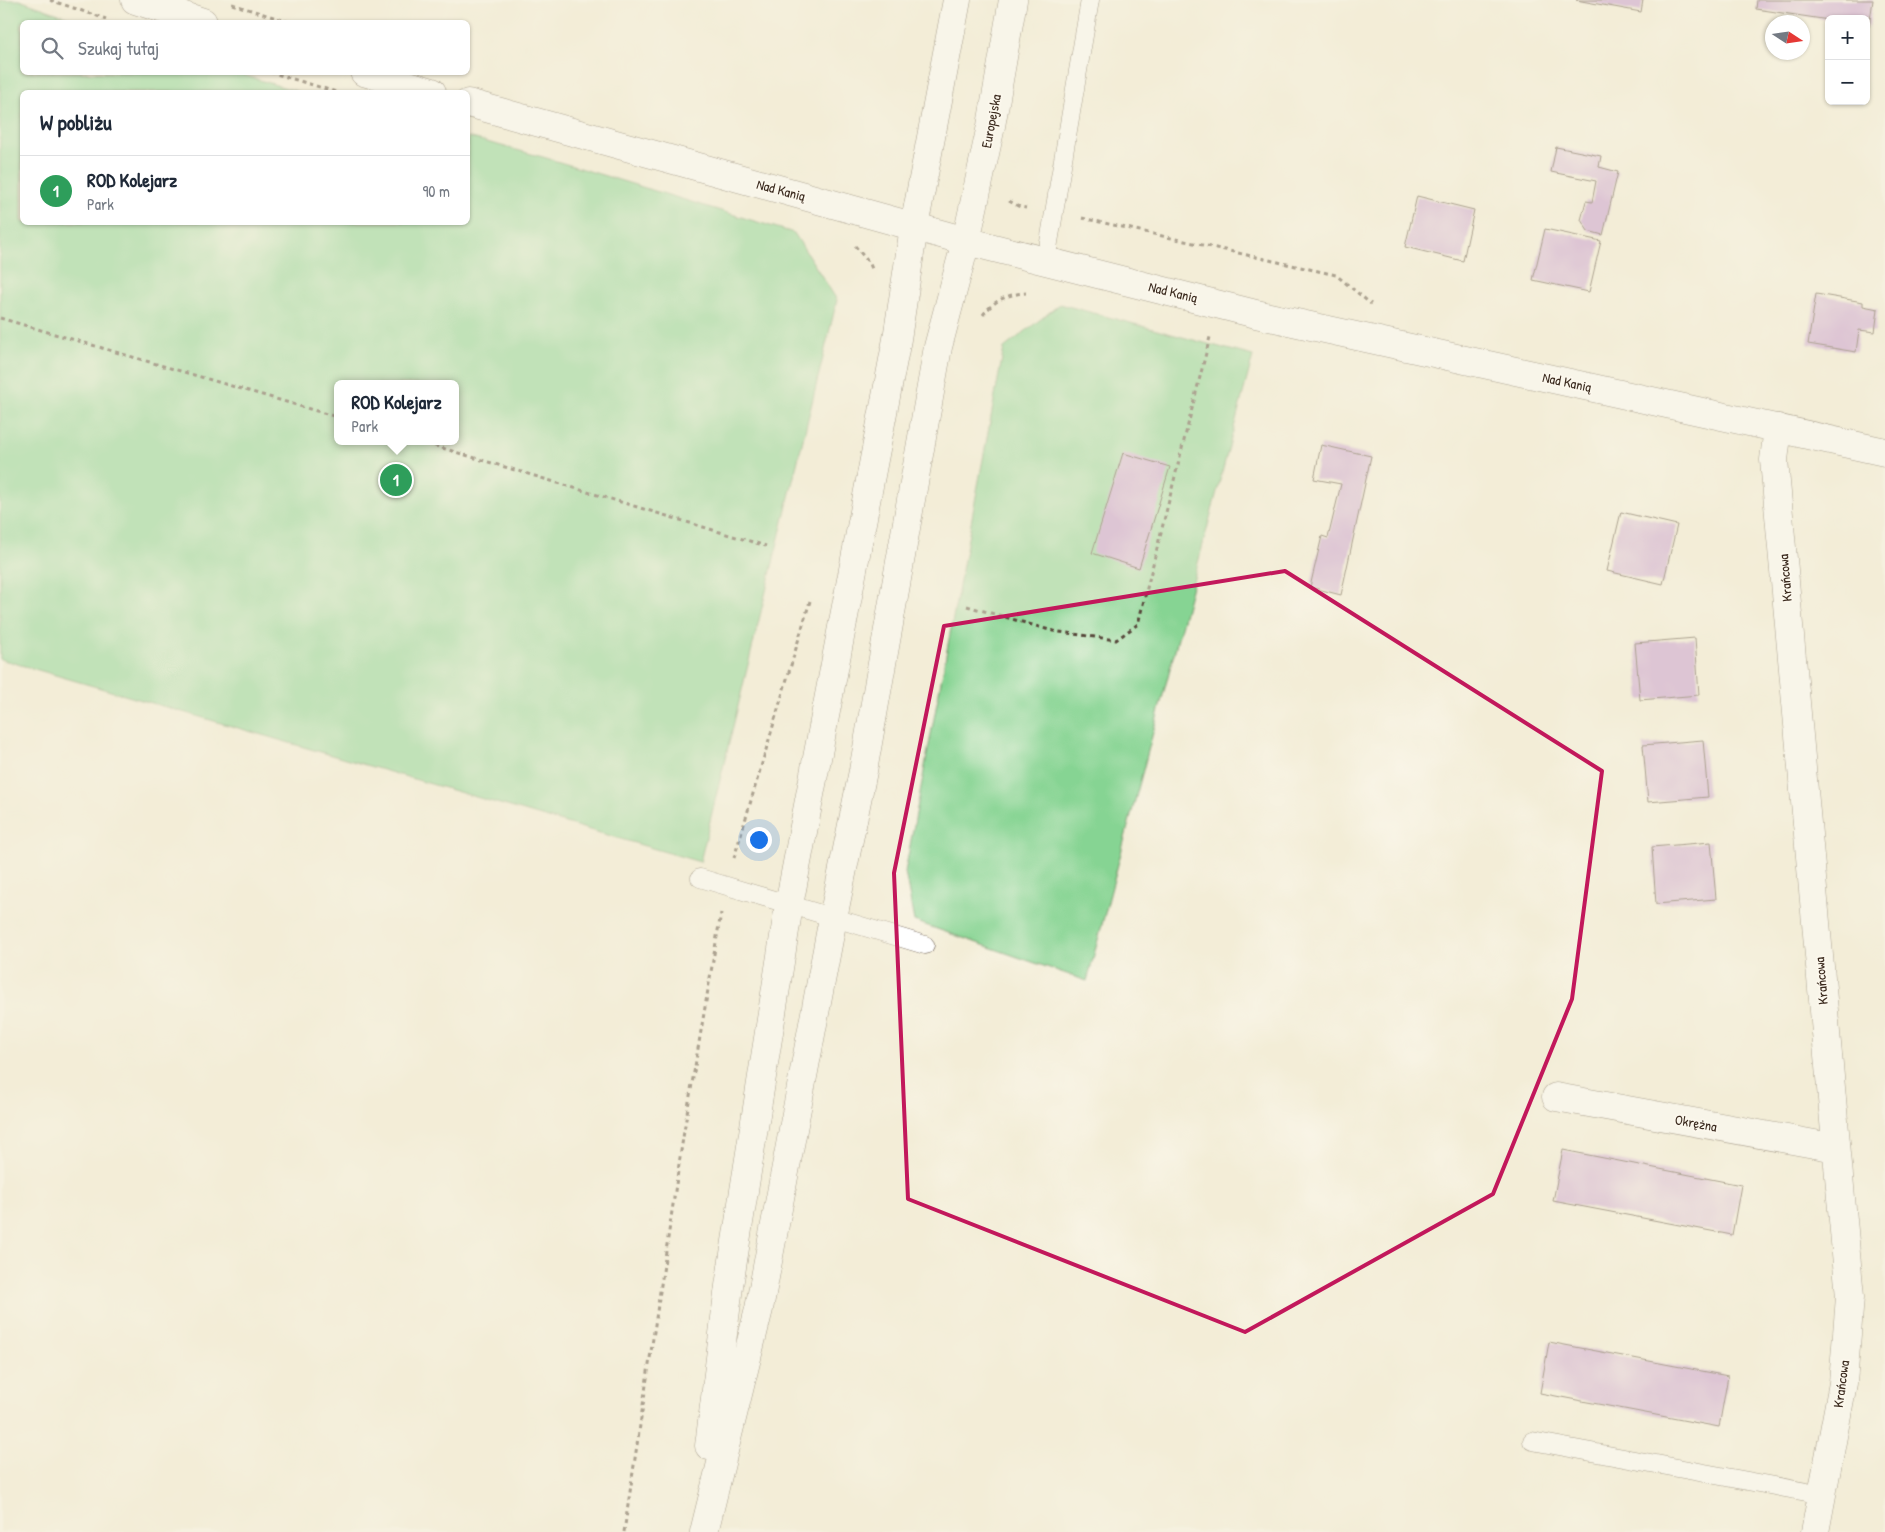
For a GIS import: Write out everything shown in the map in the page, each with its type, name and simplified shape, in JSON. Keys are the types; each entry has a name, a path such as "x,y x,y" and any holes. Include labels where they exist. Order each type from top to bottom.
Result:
{"street":[{"path":"135,0 197,20"},
{"path":"698,1532 729,1286 789,904 897,339 914,227 957,0"},
{"name":"Europejska","path":"704,1532 759,1309 833,918 863,771 938,347 966,241 991,126 1013,0"},
{"path":"374,75 425,90"},
{"name":"Nad Kanią","path":"470,104 966,241 1218,304 1885,452"},
{"name":"Krańcowa","path":"1778,428 1774,460 1850,1297 1843,1383 1815,1532"},
{"name":"Okrężna","path":"1556,1097 1836,1148"}],"lane":[{"path":"1046,260 1090,0"},
{"path":"700,878 925,945"},
{"path":"1532,1441 1823,1495"}],"path":[{"path":"50,0 110,20"},
{"path":"223,1 283,20"},
{"path":"280,75 329,90"},
{"path":"1004,198 1020,207 1054,212 1336,275 1372,304"},
{"path":"847,242 855,246 870,264 873,272"},
{"path":"980,322 996,300 1016,293 1031,292"},
{"path":"967,606 1053,631 1116,640 1138,624 1218,304"},
{"path":"0,318 334,416"},
{"path":"432,445 766,546"},
{"path":"624,1532 686,1121 726,886 812,596"}],"highlighted area":[{"path":"1285,571 1602,771 1572,999 1493,1194 1245,1332 908,1199 894,873 944,626"}],"green space":[{"path":"0,0 19,0 76,20 20,20 20,75 244,75 292,90 20,90 20,225 470,225 470,138 543,157 794,233 837,300 700,862 0,659"},
{"path":"1060,304 1253,356 1087,981 914,921 905,872 1004,348"}],"building":[{"path":"1576,0 1643,0 1641,12"},
{"path":"1757,0 1873,0 1870,20 1870,15 1825,15 1825,19 1810,17 1810,15 1796,15 1756,9"},
{"path":"1556,147 1601,156 1599,167 1618,172 1603,235 1588,231 1581,220 1586,201 1592,202 1596,181 1551,172"},
{"path":"1417,196 1474,210 1463,261 1405,247"},
{"path":"1545,229 1601,241 1589,292 1533,280"},
{"path":"1816,294 1863,302 1863,306 1878,309 1875,332 1859,330 1856,352 1808,344"},
{"path":"1321,445 1371,456 1341,595 1310,587 1322,536 1328,538 1341,484 1314,479"},
{"path":"1123,453 1170,467 1139,568 1092,553"},
{"path":"1621,512 1677,525 1663,584 1607,571"},
{"path":"1695,638 1699,695 1640,700 1635,643"},
{"path":"1703,740 1708,797 1648,802 1643,745"},
{"path":"1711,842 1716,899 1656,904 1652,847"},
{"path":"1563,1150 1741,1185 1732,1235 1553,1201"},
{"path":"1549,1342 1728,1376 1719,1427 1540,1393"}],"place":[{"name":"ROD Kolejarz","path":"396,480"}]}
